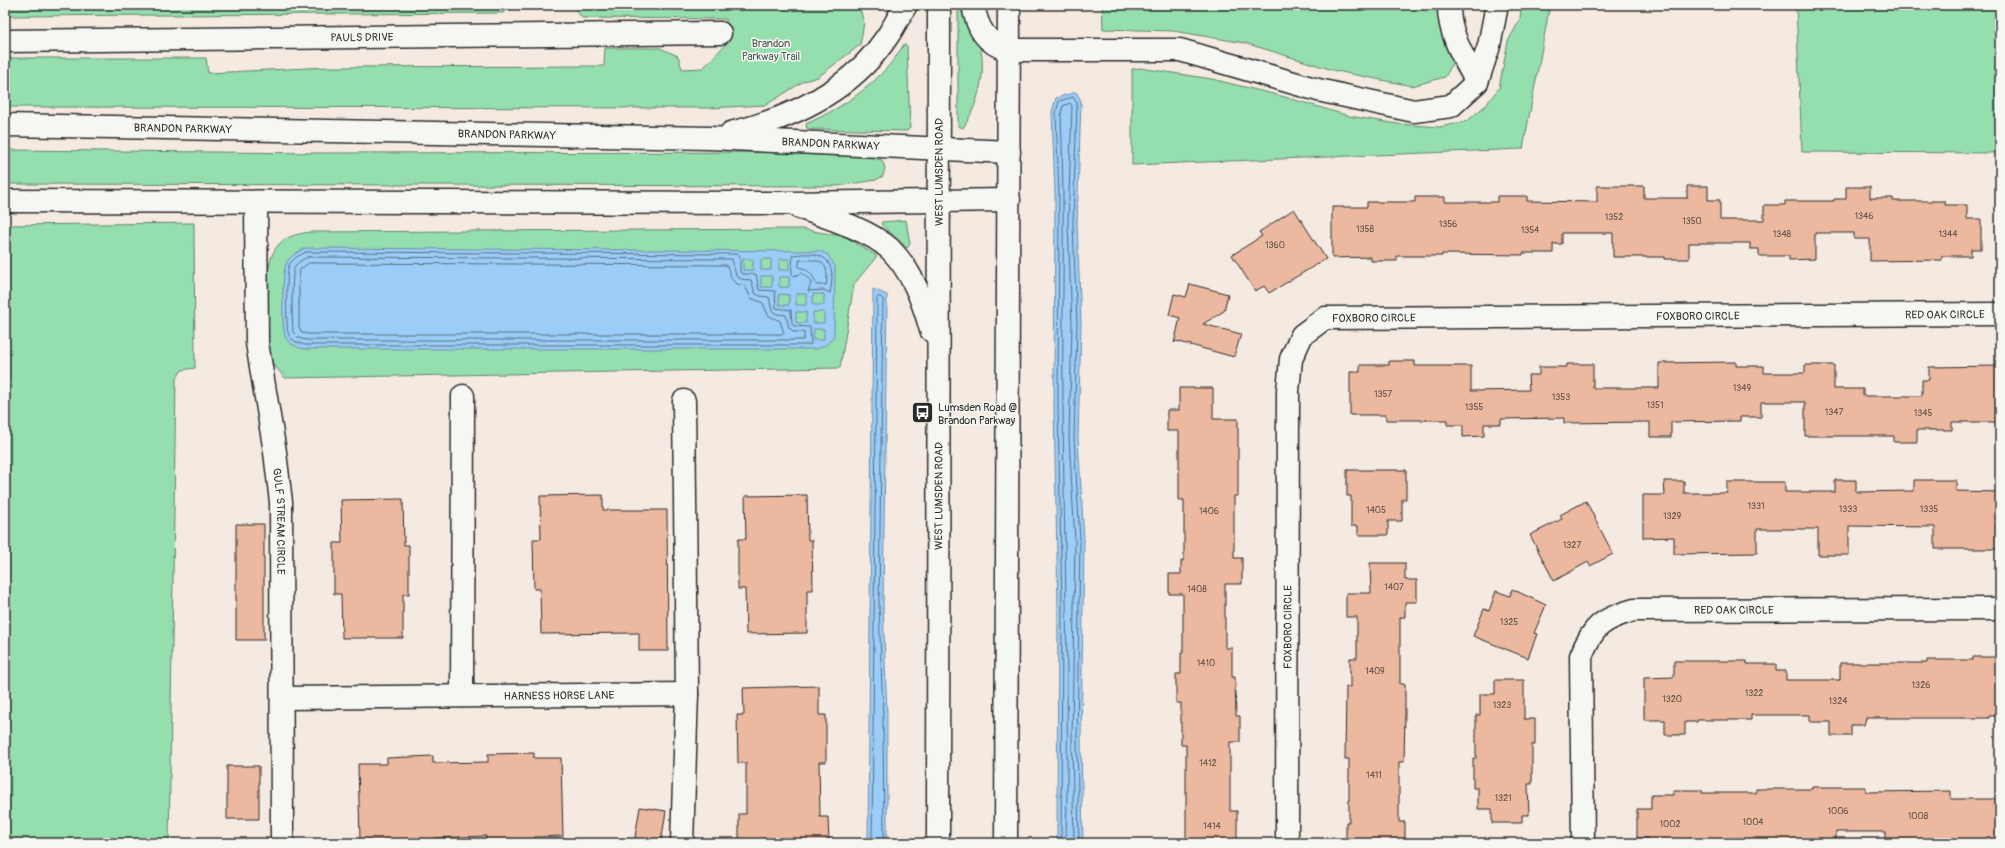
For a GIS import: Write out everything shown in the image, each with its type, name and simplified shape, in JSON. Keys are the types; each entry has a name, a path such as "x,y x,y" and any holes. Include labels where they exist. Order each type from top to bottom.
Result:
{"street":[{"path":"710,138 744,130 790,114 822,98 844,83 865,64 886,38 906,5"},
{"name":"WEST LUMSDEN ROAD","path":"938,843 939,5"},
{"path":"973,5 977,24 988,40 1009,50 1180,50 1318,90 1414,111 1451,106 1477,82 1489,46 1497,5"},
{"path":"1006,843 1010,5"},
{"path":"1449,5 1451,24 1461,54 1477,82"},
{"name":"PAULS DRIVE","path":"5,41 720,33"},
{"name":"BRANDON PARKWAY","path":"5,125 710,138 1009,152"},
{"path":"5,201 788,203 1009,200"},
{"name":"GULF STREAM CIRCLE","path":"256,202 256,343 275,452 281,502 283,698 282,843"},
{"path":"788,203 868,235 889,249 909,274 923,302 938,354"},
{"name":"RED OAK CIRCLE","path":"1890,314 2000,314"},
{"name":"FOXBORO CIRCLE","path":"1287,843 1288,391 1291,359 1302,335 1325,318 1890,314"},
{"path":"462,696 463,396"},
{"path":"682,843 687,694 684,401"},
{"name":"RED OAK CIRCLE","path":"1583,843 1581,656 1589,636 1603,622 1634,610 2000,609"},
{"name":"HARNESS HORSE LANE","path":"283,698 687,694"}],"green space":[{"path":"5,5 508,5 503,13 5,16"},
{"name":"Brandon Parkway Trail","path":"572,5 859,5 864,23 860,45 818,77 804,81 766,105 709,108 5,107 5,58 206,58 208,73 327,67 604,66 605,48 660,48 678,56 682,69 703,68 726,44 726,19 582,18"},
{"path":"958,5 962,5 966,21 980,48 982,61 979,91 972,111 963,128 958,126"},
{"path":"1102,5 1438,5 1441,25 1453,51 1453,56 1450,69 1445,77 1412,86 1336,71 1245,43 1173,31 1103,29"},
{"path":"1521,5 1550,5 1523,149 1132,165 1132,69 1140,68 1212,79 1285,97 1349,116 1398,124 1440,127 1467,121 1485,106 1499,88 1508,41 1520,20"},
{"path":"1796,5 2000,5 2000,153 1802,152"},
{"path":"904,44 907,46 910,128 907,131 807,129 806,124 834,110 861,92 874,81 885,70"},
{"path":"5,150 320,153 845,152 882,160 885,168 883,176 876,180 838,186 5,184"},
{"path":"906,220 910,244 907,248 881,224 882,222"},
{"path":"194,223 195,368 182,370 176,379 169,843 5,843 5,225"},
{"path":"802,229 846,237 877,256 854,284 840,368 285,378 273,364 267,349 268,273 272,255 280,243 285,239 300,234 310,232"}],"water":[{"path":"1076,92 1081,101 1077,224 1081,325 1078,438 1084,540 1081,741 1083,843 1057,843 1058,607 1054,407 1055,194 1052,112 1056,98"},
{"path":"305,248 819,251 827,254 835,266 834,335 826,345 814,349 304,349 293,345 286,339 284,331 283,288 287,261 291,256","holes":["743,259 753,259 753,270 743,270","761,259 771,259 771,270 761,270","779,259 789,259 789,270 779,270","761,276 772,276 772,287 761,287","779,277 789,277 789,287 779,287","779,294 789,295 789,305 779,305","796,294 806,294 806,305 796,305","813,294 824,294 824,305 813,305","796,312 806,312 806,323 796,323","813,312 824,312 824,323 813,323","814,329 824,329 824,340 813,340"]},
{"path":"873,289 887,295 883,606 887,715 887,843 868,843"}],"building":[{"path":"1597,186 1644,186 1644,198 1687,198 1687,186 1708,186 1708,200 1720,200 1720,220 1764,220 1764,205 1785,205 1785,201 1834,201 1834,199 1846,199 1846,187 1870,187 1870,198 1893,198 1893,201 1945,201 1945,205 1967,205 1967,219 1981,219 1981,249 1971,249 1971,256 1942,256 1942,260 1870,261 1870,239 1854,239 1854,233 1815,233 1815,259 1789,260 1789,256 1759,256 1759,249 1750,249 1750,243 1689,243 1689,259 1664,259 1664,257 1613,257 1613,233 1562,233 1562,244 1553,244 1553,253 1523,253 1523,255 1442,254 1442,256 1397,256 1397,261 1371,261 1371,257 1332,258 1332,207 1367,207 1367,202 1415,202 1415,197 1445,197 1445,202 1497,202 1497,196 1527,196 1527,201 1597,202"},
{"path":"1294,209 1326,259 1269,293 1264,286 1255,291 1232,255 1262,236 1259,232"},
{"path":"1190,284 1228,294 1224,311 1203,324 1241,334 1234,357 1176,341 1174,343 1180,318 1169,315 1174,294 1186,297"},
{"path":"1389,361 1415,361 1415,366 1471,366 1471,391 1529,390 1528,375 1539,375 1539,367 1567,367 1567,364 1593,364 1593,388 1659,388 1659,363 1736,362 1736,366 1764,366 1764,373 1805,373 1805,365 1834,365 1834,389 1863,389 1863,396 1922,396 1922,380 1929,380 1929,367 2000,366 2000,422 1952,422 1952,430 1917,430 1917,442 1894,442 1894,436 1805,436 1805,402 1761,402 1761,417 1740,417 1740,421 1671,422 1671,437 1650,437 1650,422 1564,423 1564,418 1501,419 1501,424 1484,424 1484,436 1463,437 1463,425 1447,425 1447,420 1386,420 1386,415 1350,415 1350,372 1360,372 1360,365 1389,365"},
{"path":"1179,388 1213,388 1213,419 1238,419 1238,496 1234,496 1234,558 1242,558 1242,584 1225,584 1225,648 1232,648 1232,677 1235,677 1236,716 1240,716 1240,742 1230,742 1230,811 1237,811 1237,843 1186,843 1186,745 1181,745 1181,703 1176,703 1176,674 1181,674 1181,653 1183,653 1183,594 1169,594 1169,574 1181,574 1181,561 1183,561 1184,558 1184,500 1179,500 1179,431 1167,431 1167,410 1179,410"},
{"path":"1347,470 1406,470 1406,499 1402,499 1402,521 1388,521 1388,535 1358,535 1358,526 1351,526 1351,496 1347,496"},
{"path":"1835,480 1856,480 1856,492 1914,491 1914,480 1956,480 1956,491 2000,492 2000,549 1935,549 1935,527 1849,526 1849,555 1818,555 1818,529 1757,529 1757,553 1674,554 1674,537 1643,538 1643,495 1665,495 1664,481 1684,481 1684,493 1727,493 1727,482 1785,482 1785,492 1835,492"},
{"path":"603,495 603,510 667,510 668,651 639,651 639,633 541,634 540,589 534,589 533,539 541,539 540,496"},
{"path":"807,495 808,540 812,540 813,590 807,590 807,633 746,634 745,589 738,589 738,539 746,539 745,496"},
{"path":"403,499 404,545 409,545 409,594 403,594 403,638 342,638 341,594 334,594 334,543 342,543 341,500"},
{"path":"1586,501 1613,554 1590,566 1588,562 1554,581 1530,535 1562,519 1560,515"},
{"path":"236,524 264,524 264,640 236,640"},
{"path":"1370,563 1405,563 1405,580 1417,580 1417,602 1405,602 1405,617 1400,617 1400,684 1405,684 1405,713 1404,762 1399,762 1399,822 1405,822 1405,843 1346,843 1346,822 1349,822 1349,759 1345,759 1346,687 1350,687 1350,658 1357,658 1357,617 1346,617 1346,593 1371,593"},
{"path":"1512,589 1546,605 1534,633 1537,634 1528,658 1473,636 1484,609 1489,611 1496,591 1510,596"},
{"path":"1973,657 1998,657 2000,716 1989,716 1989,718 1866,718 1864,725 1851,725 1851,736 1831,736 1831,722 1810,722 1810,715 1751,715 1751,720 1697,720 1697,722 1685,722 1685,735 1665,735 1665,720 1644,720 1644,678 1674,677 1674,661 1747,661 1747,664 1776,664 1776,671 1786,671 1786,680 1840,680 1840,663 1927,663 1927,660 1973,660"},
{"path":"1495,680 1524,680 1524,719 1535,719 1535,745 1532,745 1532,784 1528,784 1529,815 1522,815 1522,823 1492,823 1492,809 1478,809 1478,788 1473,788 1473,758 1476,758 1476,715 1480,715 1480,694 1495,694"},
{"path":"819,686 819,715 826,715 826,762 819,762 820,817 828,817 829,843 739,843 739,814 746,814 746,763 738,763 737,715 744,715 743,688"},
{"path":"534,753 534,758 561,758 563,836 535,837 535,843 486,843 486,836 435,838 435,843 387,843 387,840 360,840 358,764 387,764 387,758 433,756 433,763 488,762 488,754"},
{"path":"227,766 259,766 259,819 227,819"},
{"path":"1812,787 1866,787 1866,792 1951,791 1951,799 2000,799 2000,843 1895,843 1895,840 1886,840 1886,832 1836,832 1836,843 1647,843 1647,838 1637,838 1637,809 1651,809 1651,795 1673,795 1673,790 1702,790 1702,793 1756,793 1756,789 1812,789"},
{"path":"640,807 666,811 661,843 634,843"}],"place":[{"name":"Lumsden Road @ Brandon Parkway","path":"922,413"}]}
